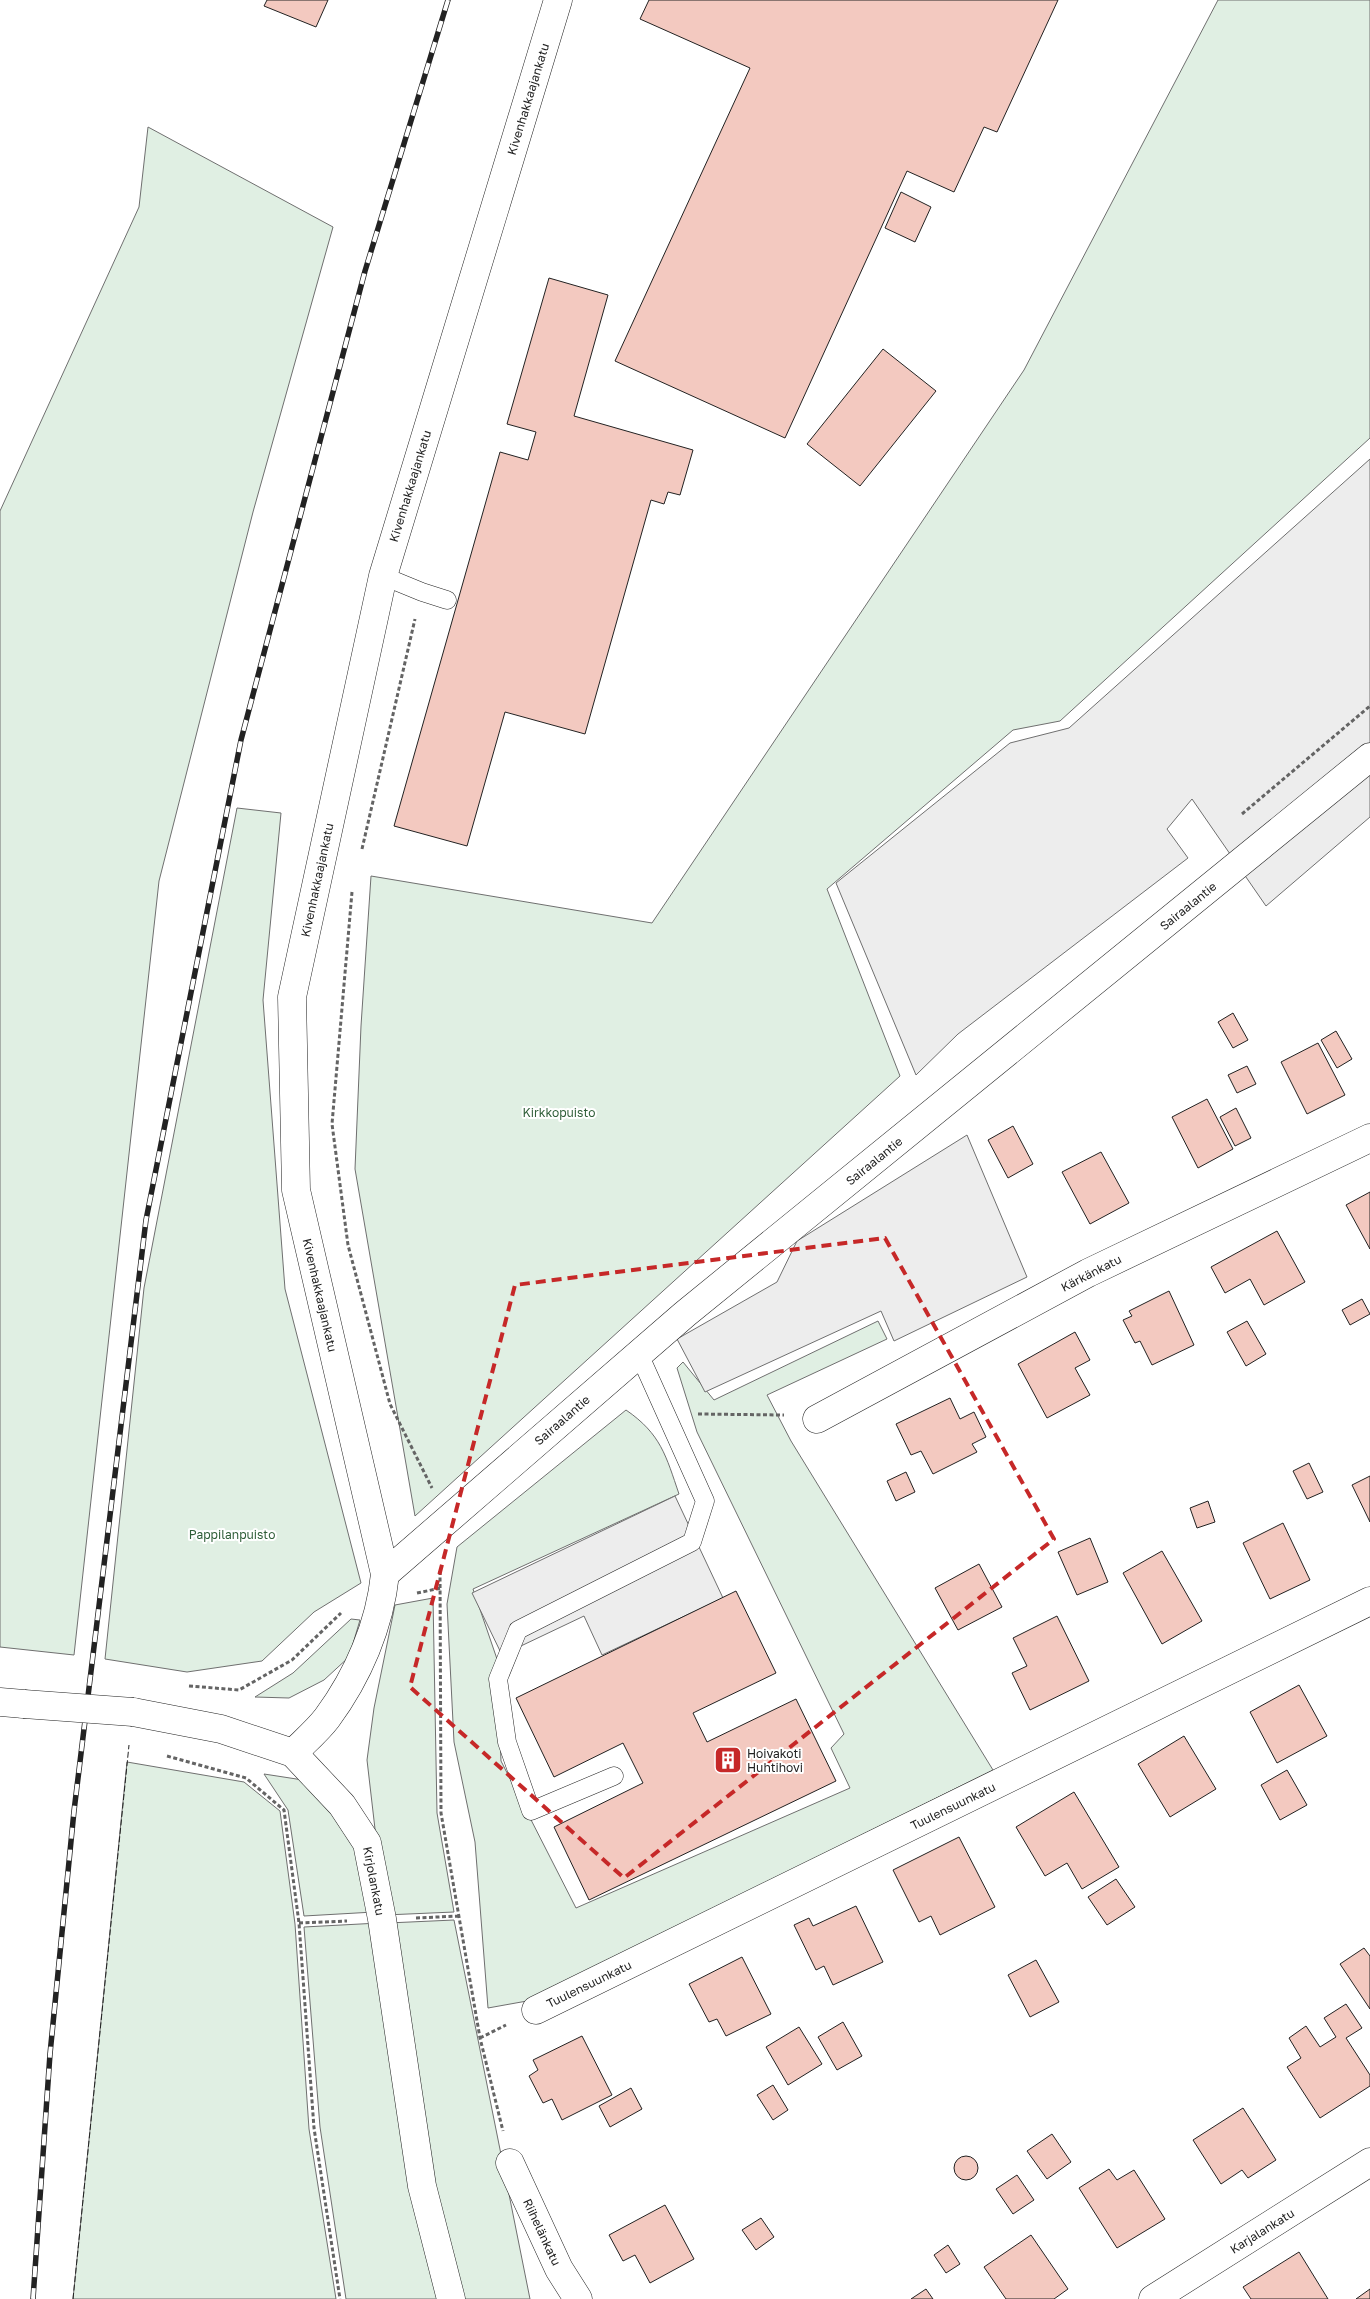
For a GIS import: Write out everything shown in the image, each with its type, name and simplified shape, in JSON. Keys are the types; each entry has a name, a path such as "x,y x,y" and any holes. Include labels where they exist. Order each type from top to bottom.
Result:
{"street":[{"name":"Kivenhakkaajankatu","path":"384,1587 296,1190 292,997 383,576 558,0"},
{"name":"Sairaalantie","path":"384,1587 438,1529 639,1354 1370,757"},
{"name":"Kärkänkatu","path":"817,1419 1088,1273 1370,1138"},
{"path":"293,1753 327,1719 349,1685 367,1648 384,1587"},
{"name":"Tuulensuunkatu","path":"536,2010 1370,1601"},
{"name":"Kirjolankatu","path":"12,1703 133,1712 221,1729 293,1753 342,1805 367,1843 382,1919 422,2186 451,2299"},
{"name":"Karjalankatu","path":"1153,2299 1188,2290 1370,2162"},
{"name":"Riihelänkatu","path":"510,2163 559,2269 578,2299"}],"lane":[{"path":"383,576 447,600"},
{"path":"614,1776 531,1811 507,1742 498,1679 518,1630 692,1542 705,1500 639,1354"}],"path":[{"path":"361,850 422,592"},
{"path":"352,888 332,1124 348,1245 390,1404 432,1485"},
{"path":"663,1405 694,1414 737,1416 772,1414 817,1419"},
{"path":"438,1529 441,1588 441,1813 480,2038 510,2163"},
{"path":"181,1685 239,1690 292,1660 345,1610 384,1587"},
{"path":"165,1755 246,1778 284,1810 299,1923 314,2128 340,2299"}],"highlighted area":[{"path":"885,1238 1054,1539 624,1878 410,1687 515,1285"}],"green space":[{"name":"Kirkkopuisto","path":"1218,0 1370,0 1370,438 1060,721 1013,730 827,889 900,1076 415,1516 355,1169 361,1026 371,876 652,923 1024,370"},
{"path":"148,127 333,227 253,512 159,881 74,1655 0,1647 0,511 139,207"},
{"name":"Pappilanpuisto","path":"237,808 281,813 263,1000 285,1289 361,1583 314,1612 262,1661 187,1672 105,1659 144,1288"},
{"path":"878,1321 887,1339 767,1395 791,1441 993,1770 527,2001 488,2008 475,1842 454,1742 447,1604 457,1547 626,1410 638,1419 655,1437 666,1457 679,1494 473,1589 497,1659 501,1761 576,1908 850,1788 831,1748 844,1734 697,1432 677,1368 683,1362 714,1400"},
{"path":"433,1598 437,1813 454,1912 385,1915 367,1760 374,1708 395,1605"},
{"path":"351,1619 360,1620 349,1657 324,1680 289,1698 255,1697 293,1673"},
{"path":"127,1762 244,1782 280,1811 295,1924 309,2129 336,2299 73,2299"},
{"path":"264,1774 303,1780 332,1809 358,1845 374,1912 304,1916 288,1810"},
{"path":"454,1920 530,2299 460,2299 432,2180 388,1923"},
{"path":"379,1923 444,2299 346,2299 320,2127 304,1927"}],"shaded area":[{"path":"1370,459 1370,817 1266,906 1192,799 1167,829 1188,858 958,1034 916,1075 836,883 1010,743 1069,728"},
{"path":"967,1135 1027,1277 894,1341 881,1311 705,1392 677,1339 777,1282 797,1241"},
{"path":"675,1496 723,1598 602,1655 584,1616 502,1655 472,1593"}],"building":[{"path":"267,0 328,0 316,27 264,6"},
{"path":"649,0 1058,0 997,132 984,127 954,192 907,171 785,438 615,361 750,68 640,19"},
{"path":"901,192 931,207 915,242 885,228"},
{"path":"549,278 608,295 574,416 693,450 680,495 668,492 664,504 651,500 585,734 505,712 467,846 394,826 500,452 528,460 536,432 507,424"},
{"path":"883,349 936,391 860,486 807,444"},
{"path":"1233,1013 1248,1040 1233,1048 1218,1022"},
{"path":"1336,1031 1352,1059 1337,1068 1321,1040"},
{"path":"1318,1043 1345,1095 1307,1114 1281,1062"},
{"path":"1247,1066 1256,1084 1237,1093 1228,1075"},
{"path":"1207,1099 1233,1149 1198,1168 1172,1117"},
{"path":"1236,1108 1251,1138 1235,1146 1220,1117"},
{"path":"1013,1126 1033,1164 1008,1178 988,1140"},
{"path":"1101,1152 1129,1203 1090,1224 1062,1172"},
{"path":"1370,1192 1370,1249 1346,1205"},
{"path":"1277,1231 1305,1282 1264,1305 1250,1279 1225,1293 1211,1267"},
{"path":"1169,1291 1194,1345 1152,1365 1140,1341 1135,1343 1123,1320 1132,1316 1129,1311"},
{"path":"1362,1299 1370,1314 1350,1325 1342,1310"},
{"path":"1247,1321 1266,1354 1246,1366 1227,1332"},
{"path":"1075,1332 1090,1360 1075,1368 1090,1395 1047,1418 1018,1364"},
{"path":"950,1398 960,1419 974,1412 986,1437 972,1444 977,1452 933,1474 921,1451 911,1455 896,1424"},
{"path":"1309,1463 1323,1492 1307,1499 1293,1471"},
{"path":"906,1472 915,1492 896,1501 887,1481"},
{"path":"1370,1476 1370,1522 1352,1485"},
{"path":"1208,1501 1215,1522 1197,1528 1190,1508"},
{"path":"1283,1523 1310,1580 1270,1599 1243,1543"},
{"path":"1090,1538 1108,1582 1077,1595 1058,1552"},
{"path":"1162,1551 1202,1621 1162,1644 1123,1573"},
{"path":"979,1564 1002,1607 958,1630 935,1588"},
{"name":"Hoivakoti Huhtihovi","path":"736,1591 776,1673 693,1713 707,1742 796,1699 836,1781 589,1900 554,1827 643,1783 623,1743 554,1777 516,1698"},
{"path":"1057,1616 1089,1681 1030,1710 1012,1673 1027,1666 1013,1638"},
{"path":"1299,1685 1327,1736 1277,1763 1250,1712"},
{"path":"1184,1736 1216,1789 1170,1817 1138,1764"},
{"path":"1287,1770 1307,1805 1280,1820 1261,1785"},
{"path":"1074,1792 1119,1867 1082,1889 1067,1863 1045,1876 1016,1827"},
{"path":"959,1837 995,1907 940,1935 931,1916 919,1922 893,1870"},
{"path":"1116,1879 1135,1907 1107,1925 1088,1897"},
{"path":"856,1906 883,1962 833,1985 824,1966 816,1970 794,1925 809,1918 813,1926"},
{"path":"1364,1948 1370,1956 1370,2009 1340,1964"},
{"path":"742,1957 771,2014 726,2036 717,2019 709,2022 689,1984"},
{"path":"1036,1960 1059,2002 1030,2017 1008,1975"},
{"path":"1346,2004 1362,2028 1346,2038 1370,2075 1370,2086 1320,2118 1287,2067 1301,2058 1289,2038 1306,2026 1320,2047 1336,2037 1324,2018"},
{"path":"843,2022 862,2056 837,2070 818,2037"},
{"path":"799,2027 822,2064 788,2085 766,2047"},
{"path":"582,2036 612,2095 562,2120 552,2099 543,2103 529,2076 538,2070 533,2060"},
{"path":"773,2085 788,2110 773,2120 757,2095"},
{"path":"631,2088 642,2109 610,2127 599,2106"},
{"path":"1243,2108 1276,2160 1248,2178 1242,2170 1221,2184 1193,2140"},
{"path":"1052,2134 1071,2162 1047,2179 1027,2151"},
{"path":"966,2156 971,2157 977,2163 977,2173 971,2179 966,2180 961,2179 955,2173 954,2168 955,2163 961,2157"},
{"path":"1109,2169 1117,2180 1134,2170 1165,2219 1117,2248 1079,2188"},
{"path":"1017,2175 1034,2200 1013,2214 996,2189"},
{"path":"665,2205 694,2259 650,2283 635,2255 623,2261 609,2235"},
{"path":"761,2218 774,2237 756,2250 742,2230"},
{"path":"1031,2235 1068,2289 1054,2299 1006,2299 984,2267"},
{"path":"948,2245 960,2264 946,2273 934,2255"},
{"path":"1299,2252 1328,2299 1251,2299 1243,2287"},
{"path":"926,2289 933,2299 911,2299"},
{"path":"1370,2289 1370,2299 1356,2299"}],"railway":[{"path":"33,2299 50,2054 74,1811 146,1220 241,740 365,271 448,0"}],"fence":[{"path":"73,2299 129,1745"}],"place":[{"name":"Hoivakoti Huhtihovi","path":"728,1760"}]}
